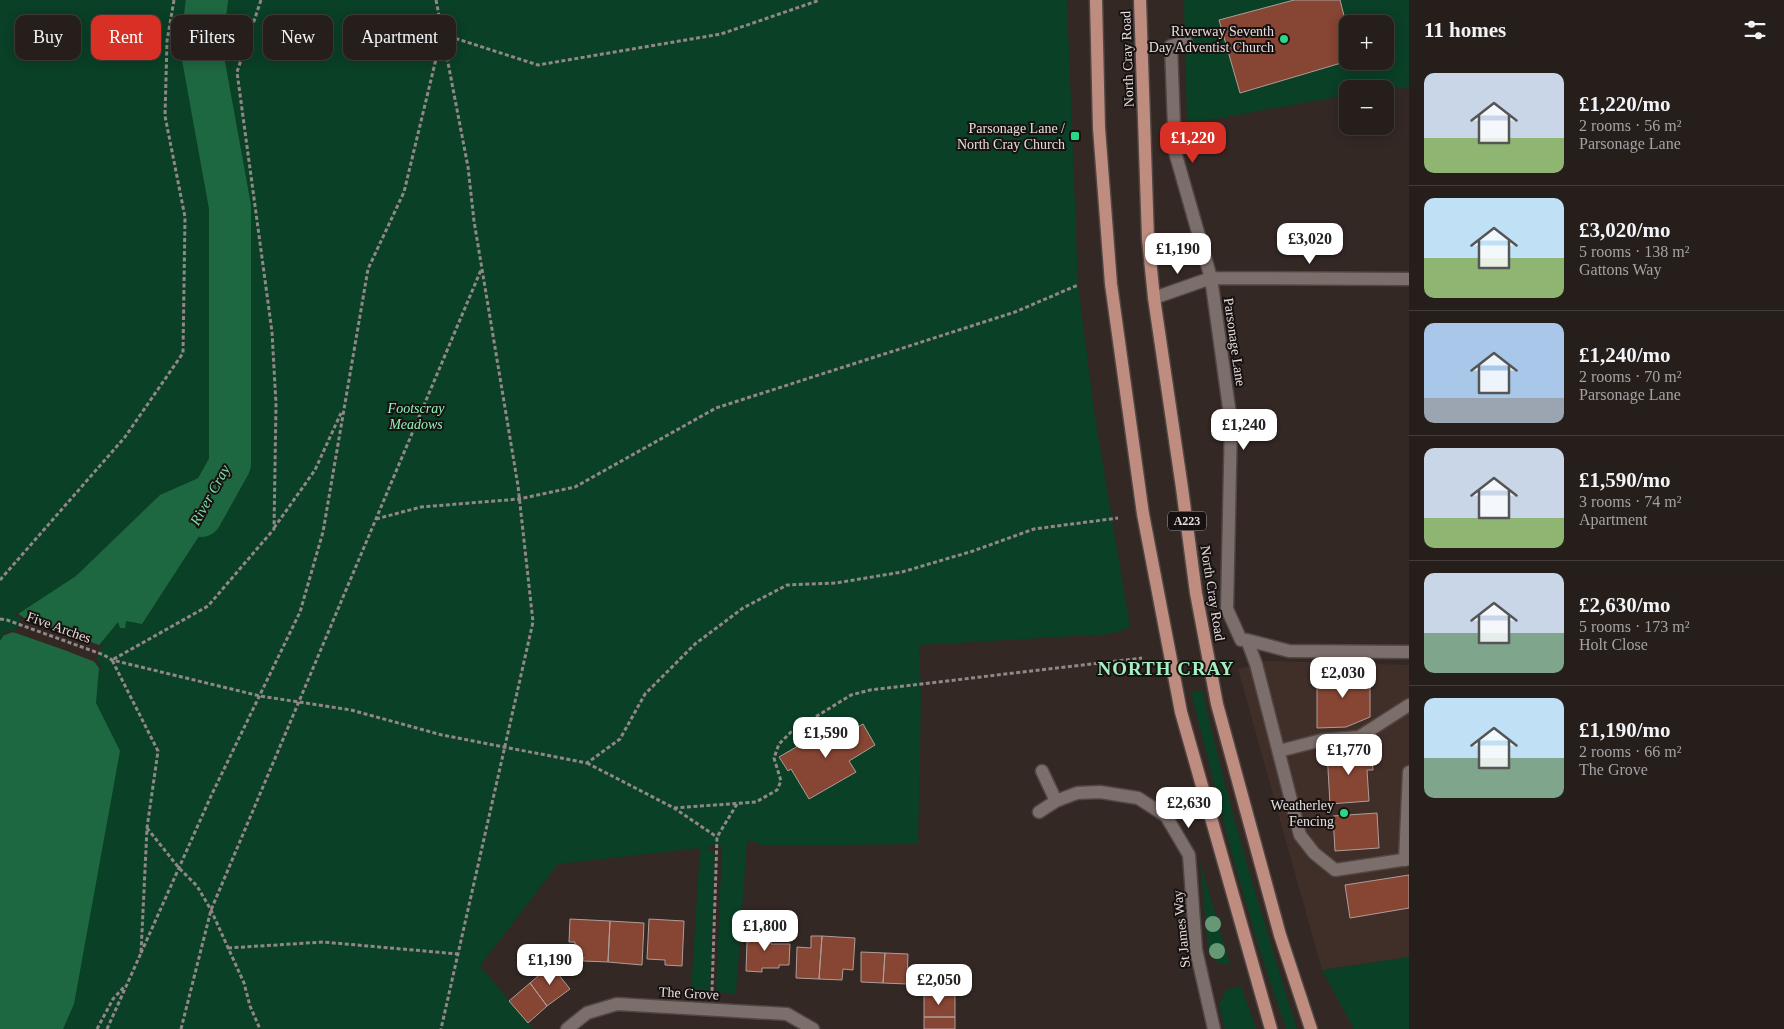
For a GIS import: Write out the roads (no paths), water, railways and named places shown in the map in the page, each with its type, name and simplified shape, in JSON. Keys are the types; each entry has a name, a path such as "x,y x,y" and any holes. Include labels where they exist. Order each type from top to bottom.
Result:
{"main road":[{"path":"1096,0 1099,128 1111,284 1144,514 1166,644 1181,712 1271,1029"},
{"name":"North Cray Road","path":"1140,0 1148,239 1154,298 1196,593 1217,704 1280,935 1311,1029"}],"street":[{"name":"Parsonage Lane","path":"1186,42 1171,46 1175,152 1211,278 1231,422 1227,609 1241,640 1247,640"},
{"path":"1154,298 1211,278 1409,279"},
{"path":"1247,640 1289,651 1409,652"},
{"path":"1247,640 1256,664 1300,835 1314,853 1335,870 1407,860 1409,772"},
{"path":"1279,751 1322,740 1359,737 1409,705"},
{"path":"1039,812 1056,801 1042,771"},
{"name":"St James Way","path":"1056,801 1077,793 1100,792 1138,798 1166,816 1189,855 1196,950 1214,1029"},
{"name":"The Grove","path":"566,1029 587,1013 617,1004 787,1014 812,1029"}],"water":[{"path":"230,464 225,496 142,624 126,621 125,628 120,628 118,622 100,644 93,660 99,668 96,703 120,751 74,1004 63,1029 0,1029 0,641 4,635 11,632 17,633 24,618 18,614 76,576 160,495"}],"waterway":[{"name":"River Cray","path":"201,516 230,464 230,207 201,47 207,0"}],"place":[{"name":"Riverway Seventh Day Adventist Church","path":"1284,39"},
{"name":"Parsonage Lane / North Cray Church","path":"1075,136"},
{"name":"Weatherley Fencing","path":"1344,813"}],"district":[{"name":"NORTH CRAY","path":"1166,668"}],"park label":[{"name":"Footscray Meadows","path":"416,416"}]}
